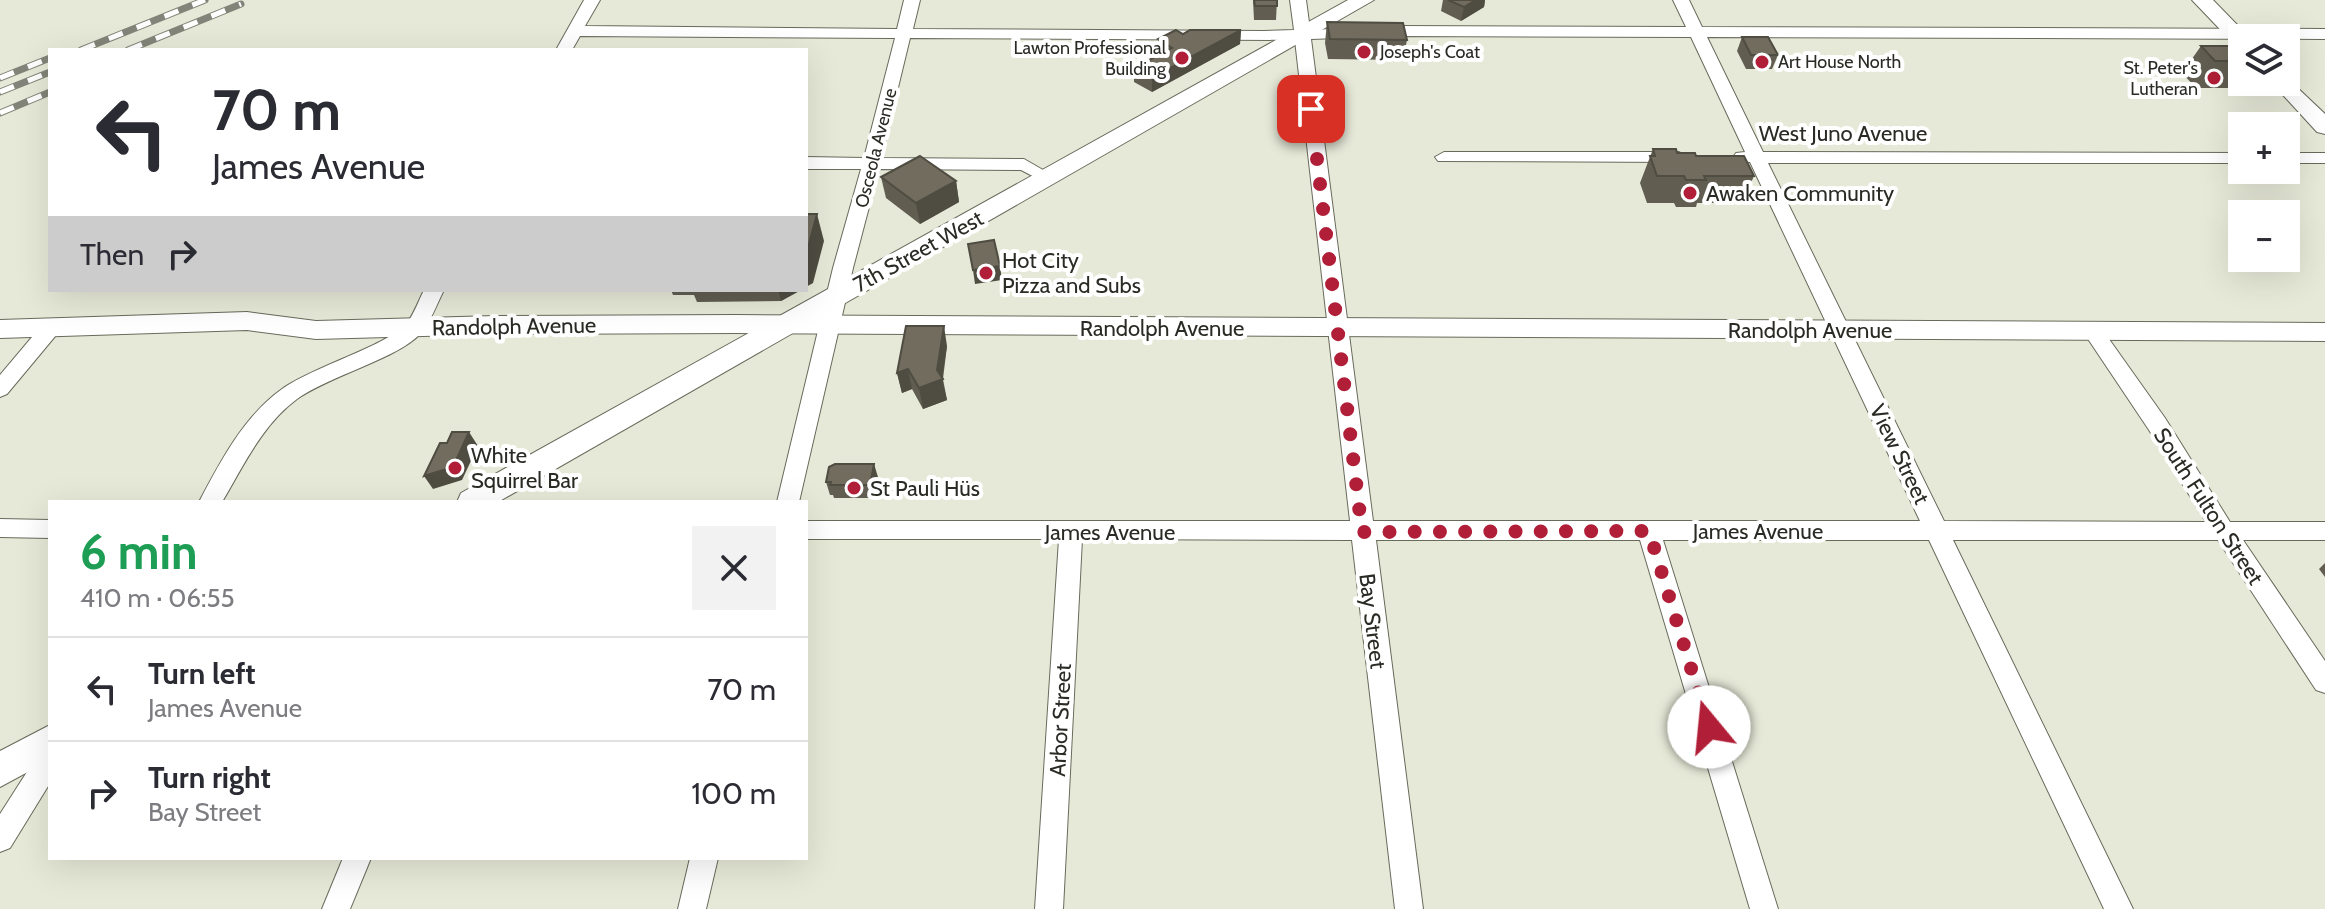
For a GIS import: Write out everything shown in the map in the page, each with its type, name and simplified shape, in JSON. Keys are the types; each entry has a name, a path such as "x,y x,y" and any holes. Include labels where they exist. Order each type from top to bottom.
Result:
{"main road":[{"name":"7th Street West","path":"476,500 1363,0"},
{"path":"0,770 48,742"}],"street":[{"path":"565,48 592,0"},
{"name":"Osceola Avenue","path":"831,326 912,0"},
{"name":"Bay Street","path":"1298,0 1409,909"},
{"name":"View Street","path":"1681,0 2119,909"},
{"path":"2202,0 2228,27"},
{"path":"575,31 1696,32 2228,37"},
{"path":"2300,35 2325,34"},
{"path":"2295,96 2325,127"},
{"path":"1444,157 1690,157"},
{"name":"West Juno Avenue","path":"1722,157 2228,158"},
{"path":"2300,158 2325,158"},
{"path":"808,163 1024,165 1048,178"},
{"path":"211,500 274,406 299,388 372,353 414,328 433,292"},
{"name":"Randolph Avenue","path":"0,329 247,321 316,330 831,326 2325,332"},
{"path":"788,500 831,326"},
{"path":"0,389 50,329"},
{"name":"South Fulton Street","path":"2092,330 2325,682"},
{"path":"0,528 48,529"},
{"name":"James Avenue","path":"808,530 2325,531"},
{"path":"1649,531 1764,909"},
{"name":"Arbor Street","path":"1049,909 1071,532"},
{"path":"0,839 48,762"},
{"path":"336,909 356,860"},
{"path":"692,909 704,860"}],"building":[{"path":"1254,0 1277,0 1277,6 1255,6"},
{"path":"1448,0 1476,0 1464,7"},
{"path":"1327,22 1403,23 1407,40 1330,39"},
{"path":"1176,30 1183,34 1190,30 1241,30 1152,78 1134,68 1172,48 1158,39"},
{"path":"1742,37 1768,37 1778,55 1751,55"},
{"path":"2201,46 2228,46 2228,61 2215,61"},
{"path":"1653,149 1676,149 1677,153 1695,153 1696,156 1744,156 1754,176 1704,176 1706,180 1686,180 1684,176 1657,176 1650,156 1655,156"},
{"path":"920,156 956,181 916,203 881,177"},
{"path":"808,214 817,214 808,248"},
{"path":"994,240 1000,266 973,270 968,244"},
{"path":"906,326 944,326 937,370 943,379 919,388 908,369 897,373"},
{"path":"452,432 469,432 453,467 424,476 440,443 447,443"},
{"path":"835,464 874,464 870,485 830,485 831,482 826,482 829,467"}],"railway":[{"path":"86,48 205,0"},
{"path":"133,48 241,4"},
{"path":"0,78 48,59"},
{"path":"0,92 48,73"},
{"path":"0,113 48,93"}],"place":[{"name":"Joseph's Coat","path":"1364,52"},
{"name":"Lawton Professional Building","path":"1182,58"},
{"name":"Art House North","path":"1762,62"},
{"name":"St. Peter's Lutheran","path":"2214,78"},
{"name":"Awaken Community","path":"1690,193"},
{"name":"Hot City Pizza and Subs","path":"986,273"},
{"name":"White Squirrel Bar","path":"455,468"},
{"name":"St Pauli Hüs","path":"854,488"}],"route":[{"path":"1311,109 1362,532 1649,531 1709,727"}]}
